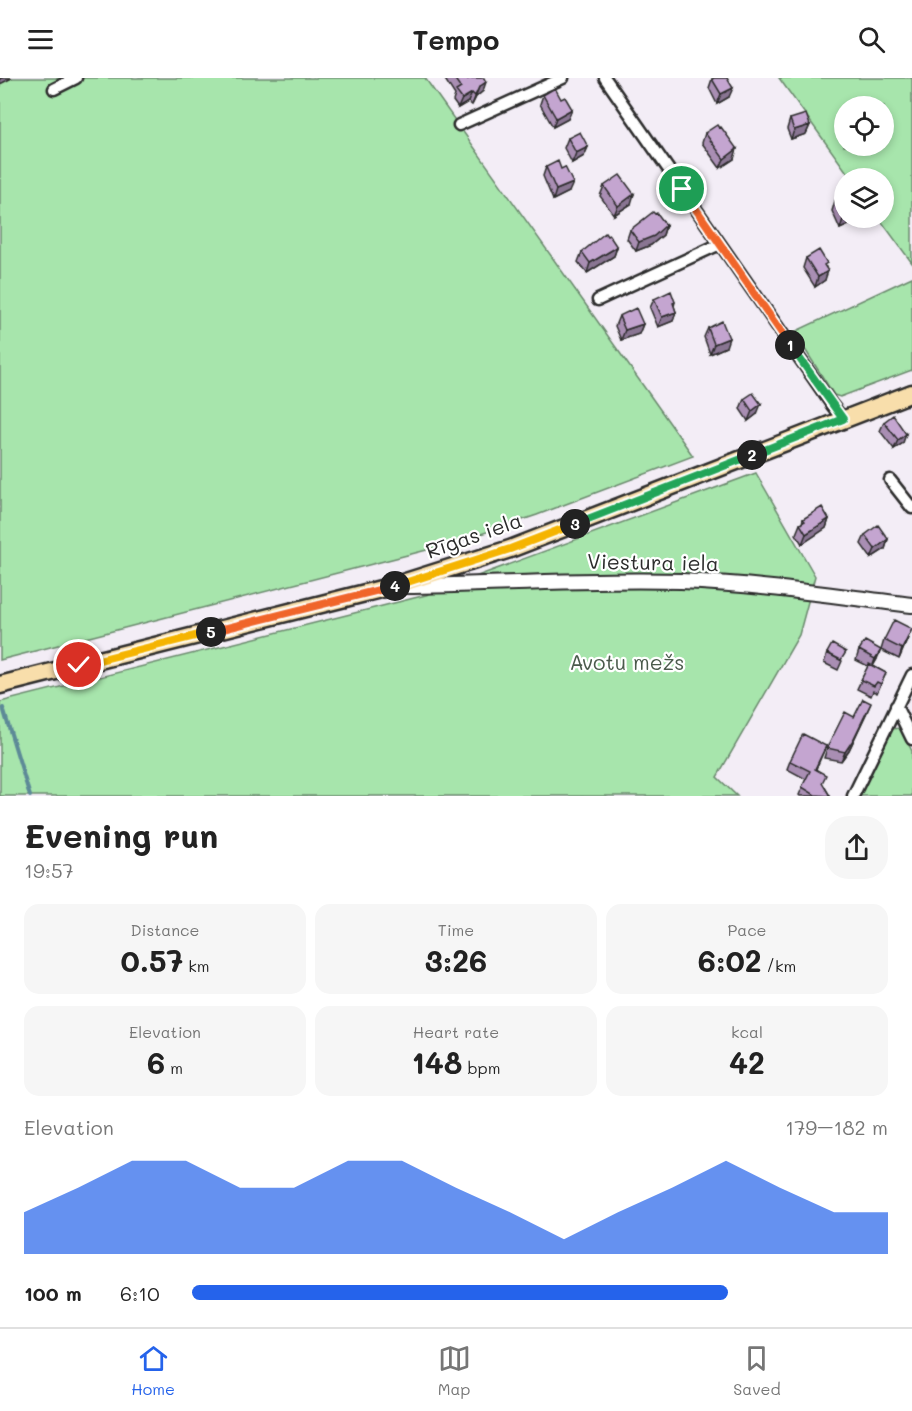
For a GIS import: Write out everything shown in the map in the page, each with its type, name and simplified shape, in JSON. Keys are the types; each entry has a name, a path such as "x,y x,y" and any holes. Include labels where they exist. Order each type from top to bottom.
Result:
{"main road":[{"name":"Rīgas iela","path":"0,685 393,586 510,549 912,393"}],"street":[{"path":"54,89 76,78"},
{"path":"459,125 563,78"},
{"path":"605,78 826,398 843,419"},
{"path":"598,300 720,244"},
{"path":"890,480 912,508"},
{"name":"Viestura iela","path":"393,586 465,586 625,580 682,581 912,605"},
{"path":"852,796 912,675"},
{"path":"896,706 912,739"}],"green space":[{"path":"0,78 425,78 693,456 537,515 454,543 0,660"},
{"path":"779,78 912,78 912,263 886,228 894,228 894,168 844,168 835,156 894,156 894,96 834,96 834,154"},
{"path":"912,277 912,370 840,397 834,395 794,332"},
{"name":"Avotu mežs","path":"756,473 815,576 799,635 717,777 737,796 0,796 0,702 426,595"},
{"path":"900,728 912,751 912,796 860,796 892,729"}],"building":[{"path":"454,78 484,78 486,82 479,87 475,96 472,93 462,99 456,91 461,88"},
{"path":"727,78 733,88 721,94 712,79"},
{"path":"555,88 561,99 565,97 572,109 556,118 543,95"},
{"path":"806,114 810,125 794,130 790,119"},
{"path":"717,125 737,149 724,159 705,133"},
{"path":"580,132 588,147 576,153 568,138"},
{"path":"558,161 561,169 565,167 573,183 556,190 546,167"},
{"path":"620,175 634,194 618,206 604,186"},
{"path":"653,212 657,213 666,225 654,236 639,242 630,230"},
{"path":"605,233 617,247 590,263 582,252"},
{"path":"819,250 827,263 824,265 828,271 818,277 806,258"},
{"path":"671,291 676,312 662,317 654,299"},
{"path":"636,308 643,324 625,330 619,316"},
{"path":"722,321 729,338 714,344 708,328"},
{"path":"753,393 761,404 752,411 744,399"},
{"path":"893,415 906,434 898,440 884,422"},
{"path":"822,507 829,519 806,534 800,524 805,521 803,519"},
{"path":"878,525 888,539 875,549 865,535"},
{"path":"894,620 912,629 902,649 884,640"},
{"path":"865,641 881,650 875,659 859,650"},
{"path":"832,644 846,652 841,660 827,653"},
{"path":"869,664 886,673 881,684 877,682 874,686 861,680"},
{"path":"863,699 871,703 845,752 827,748 845,712 854,717"},
{"path":"803,734 826,746 815,769 826,775 822,783 830,796 815,795 802,787 810,771 790,761"}],"waterway":[{"path":"3,708 30,796"}],"route":[{"path":"79,665 393,586 510,549 843,419 682,189"}]}
